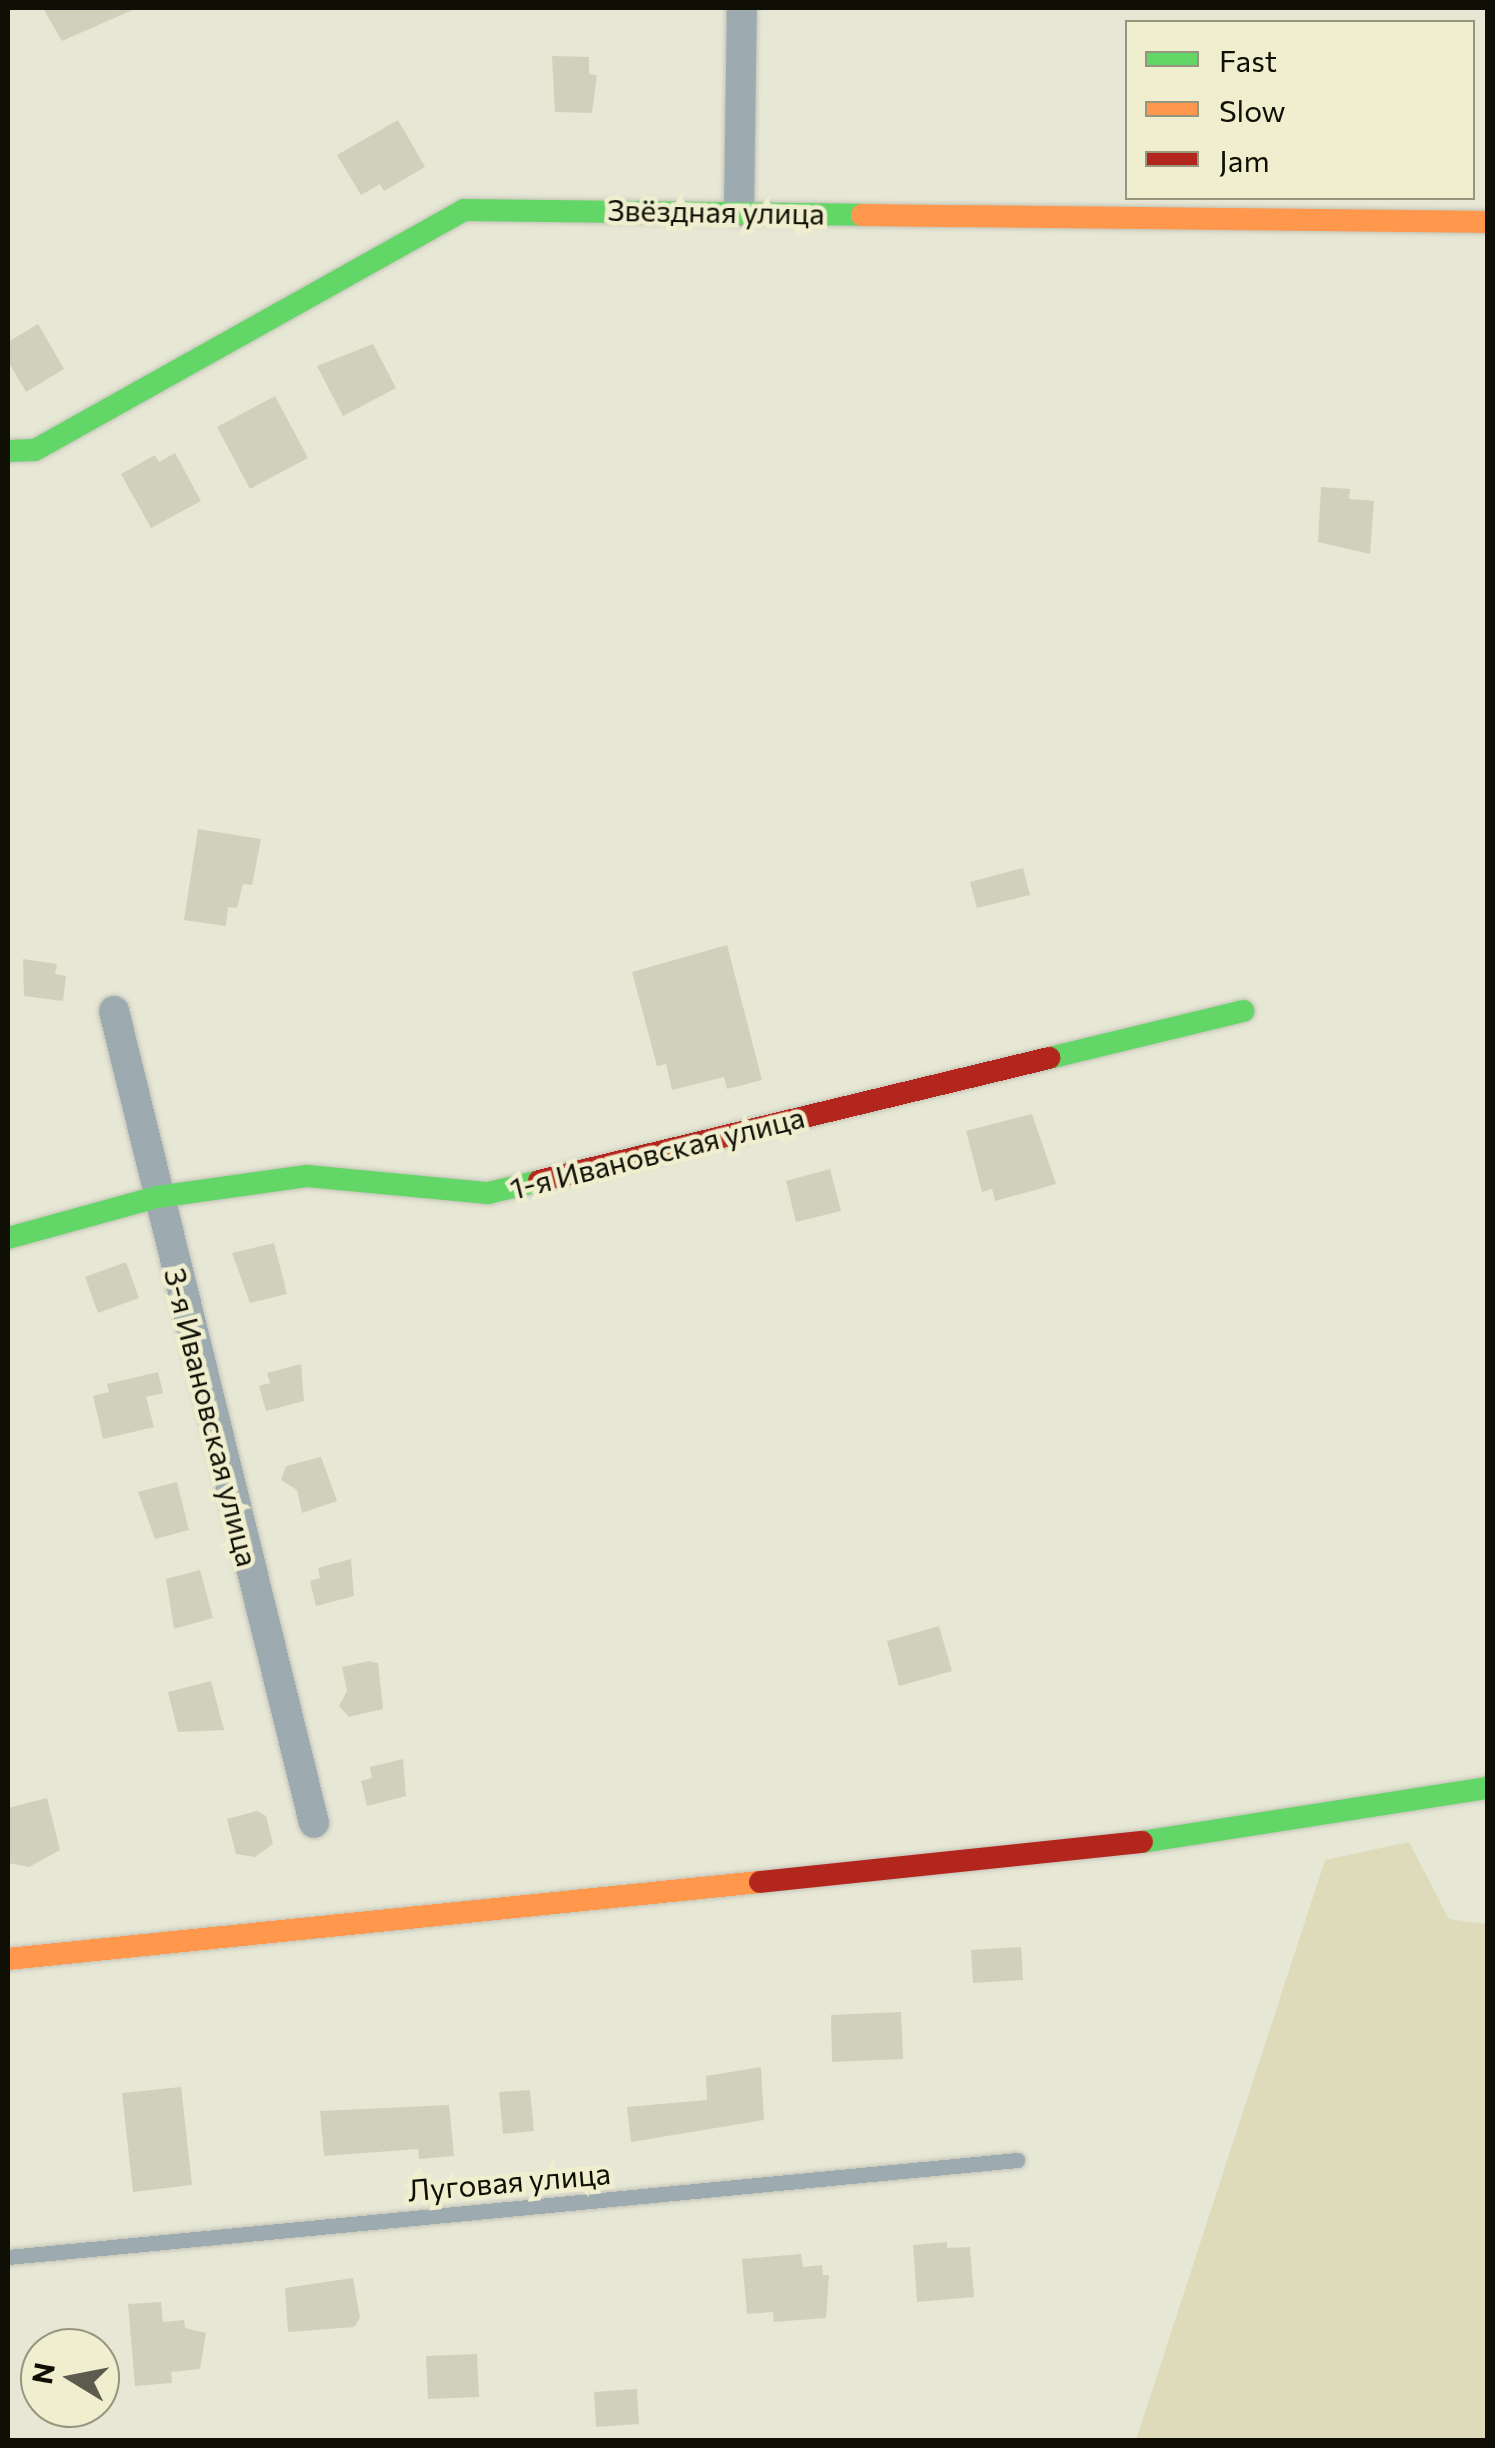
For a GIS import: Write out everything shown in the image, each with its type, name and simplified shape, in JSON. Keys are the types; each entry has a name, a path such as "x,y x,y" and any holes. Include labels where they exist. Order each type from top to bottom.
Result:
{"street":[{"path":"740,210 742,8"},
{"name":"Звёздная улица","path":"8,451 36,450 464,210 740,210 1488,222"},
{"name":"3-я Ивановская улица","path":"114,1011 314,1822"},
{"name":"1-я Ивановская улица","path":"8,1238 157,1197 307,1176 488,1193 1244,1011"},
{"path":"8,1959 1174,1840 1488,1788"}],"lane":[{"name":"Луговая улица","path":"8,2257 1016,2160"}],"shaded area":[{"path":"1409,1842 1449,1919 1487,1924 1487,2440 1136,2440 1325,1860"}],"building":[{"path":"43,8 137,8 62,41"},
{"path":"552,56 589,57 589,74 597,75 592,113 555,112"},
{"path":"398,120 425,167 384,191 380,184 361,195 337,155"},
{"path":"38,324 64,369 26,392 8,361 8,342"},
{"path":"373,344 396,388 343,416 317,366"},
{"path":"275,396 308,458 250,489 217,427"},
{"path":"175,453 201,501 151,528 121,474 155,455 159,462"},
{"path":"1321,487 1350,489 1349,499 1374,501 1370,554 1318,542"},
{"path":"198,829 261,839 252,885 243,884 237,908 228,907 226,926 184,920"},
{"path":"1023,868 1030,895 977,908 970,882"},
{"path":"727,945 762,1080 727,1089 724,1077 672,1090 666,1064 657,1066 632,972"},
{"path":"23,959 57,964 55,974 66,976 63,1001 24,996"},
{"path":"1032,1114 1056,1184 995,1201 992,1189 982,1192 966,1131"},
{"path":"830,1169 841,1211 796,1222 786,1181"},
{"path":"274,1243 287,1294 250,1303 232,1253"},
{"path":"126,1262 139,1298 98,1313 85,1277"},
{"path":"301,1364 304,1401 266,1411 259,1386 270,1383 267,1373"},
{"path":"158,1372 163,1393 146,1397 154,1427 103,1439 93,1396 109,1392 107,1384"},
{"path":"321,1457 337,1501 302,1513 297,1490 281,1480 286,1466"},
{"path":"177,1482 189,1530 155,1539 138,1492"},
{"path":"351,1559 354,1596 316,1606 310,1581 320,1578 318,1568"},
{"path":"200,1570 213,1618 174,1629 166,1579"},
{"path":"939,1626 952,1671 899,1686 887,1641"},
{"path":"378,1663 383,1709 349,1717 339,1706 347,1691 342,1667"},
{"path":"211,1681 224,1730 178,1732 168,1692"},
{"path":"403,1759 406,1796 367,1806 361,1781 372,1778 370,1767"},
{"path":"47,1798 60,1850 29,1867 8,1863 8,1808"},
{"path":"257,1811 266,1816 273,1844 255,1857 236,1854 227,1819"},
{"path":"1021,1947 1023,1980 973,1983 971,1950"},
{"path":"901,2012 903,2059 832,2062 831,2015"},
{"path":"761,2067 764,2120 631,2142 627,2107 707,2100 706,2076"},
{"path":"181,2087 192,2185 133,2192 122,2093"},
{"path":"530,2090 534,2131 503,2134 499,2092"},
{"path":"449,2105 454,2156 419,2159 418,2149 324,2156 320,2111"},
{"path":"947,2242 947,2248 970,2247 974,2297 917,2302 913,2245"},
{"path":"801,2254 803,2267 822,2265 823,2275 829,2275 826,2318 774,2322 773,2312 747,2314 742,2259"},
{"path":"353,2278 360,2318 354,2327 288,2332 285,2288"},
{"path":"161,2302 163,2322 184,2320 185,2328 206,2333 200,2369 171,2372 172,2383 135,2386 128,2304"},
{"path":"477,2354 479,2397 428,2399 426,2356"},
{"path":"637,2389 639,2424 596,2427 594,2392"}],"traffic: fast":[{"path":"8,451 35,450 464,210 862,215"},
{"path":"1049,1058 1243,1011"},
{"path":"8,1238 157,1197 307,1176 488,1193 539,1181"},
{"path":"1142,1842 1488,1788"}],"traffic: slow":[{"path":"862,215 1488,222"},
{"path":"8,1959 760,1882"}],"traffic: jam":[{"path":"539,1181 1049,1058"},
{"path":"760,1882 1142,1842"}]}
